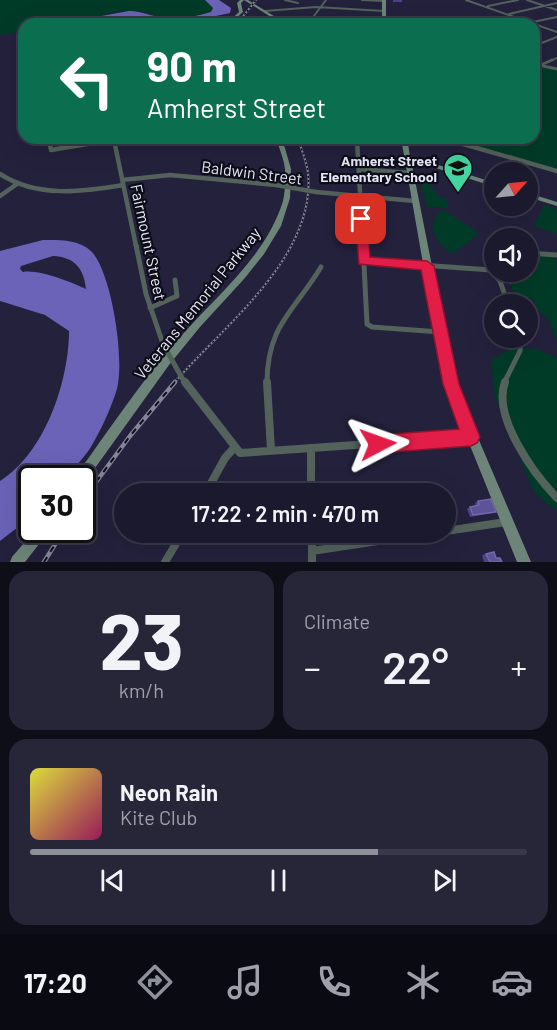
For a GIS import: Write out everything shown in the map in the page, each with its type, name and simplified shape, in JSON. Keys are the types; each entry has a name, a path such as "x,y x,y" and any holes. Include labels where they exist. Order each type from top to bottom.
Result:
{"main road":[{"path":"234,18 241,12 240,0 248,0 276,18"},
{"path":"384,1 384,18"},
{"name":"Veterans Memorial Parkway","path":"91,465 179,345 249,268 272,235 283,211 289,183 287,159 281,144"},
{"path":"405,144 453,391 525,562"},
{"path":"408,158 484,182"},
{"path":"538,198 557,204"},
{"path":"18,562 33,543"}],"street":[{"path":"285,0 298,2 298,8"},
{"path":"312,18 326,0"},
{"path":"362,0 384,1"},
{"path":"466,0 518,18"},
{"path":"487,6 518,0"},
{"path":"527,0 557,10"},
{"path":"508,14 557,3"},
{"path":"265,10 320,8 384,11"},
{"path":"540,21 557,16"},
{"path":"540,26 557,32"},
{"path":"540,44 557,38"},
{"path":"541,65 557,58"},
{"path":"541,65 557,69"},
{"path":"49,144 51,150 85,144"},
{"name":"Fairmount Street","path":"115,144 150,308 163,344 186,383 234,448"},
{"path":"357,144 367,324 372,327 440,332"},
{"path":"462,144 557,171"},
{"path":"359,169 410,173"},
{"path":"0,174 17,184 0,196"},
{"name":"Baldwin Street","path":"17,184 67,192 165,175 415,201"},
{"path":"538,254 557,255"},
{"path":"363,261 484,268"},
{"path":"270,450 268,380 271,345 278,329 321,267"},
{"path":"150,308 177,296 175,280"},
{"path":"520,348 503,387 503,402 509,422 530,462 557,498"},
{"path":"211,483 225,458 234,448 240,453 471,437"},
{"path":"311,448 311,483"},
{"path":"456,530 507,522"},
{"path":"165,562 176,543"},
{"path":"312,543 312,562"},
{"path":"312,551 365,543"}],"green space":[{"path":"0,0 205,0 213,8 211,12 184,18 163,18 140,11 117,12 87,18 18,18 18,32 0,35"},
{"path":"540,66 557,69 557,169 471,144 540,144"},
{"path":"418,175 435,177 438,183 432,184 430,189 436,190 438,198 446,198 449,208 427,207"},
{"path":"544,205 557,209 557,234 534,226"},
{"path":"444,210 479,233 453,254 439,243 432,227 437,214"},
{"path":"538,256 555,257 557,261 557,342 548,319 538,310 538,294 514,294 510,282 538,282"},
{"path":"513,348 537,349 557,358 557,512 534,492 495,397 491,360"}],"shaded area":[{"path":"205,0 219,0 231,8 230,13 206,18 187,18 211,12 213,8"},
{"path":"129,11 164,18 90,18"},
{"path":"43,240 62,240 86,247 99,262 111,297 115,319 119,379 114,399 97,437 76,465 20,465 42,434 59,393 65,372 69,331 45,315 0,301 0,251","holes":["53,256 67,259 77,265 83,275 86,289 54,277 37,272 23,272 20,269 21,266"]},
{"path":"18,467 18,527 0,541 0,481"}],"building":[{"path":"491,499 496,512 473,515 470,507 479,505 478,501"},
{"path":"494,552 496,558 500,558 502,562 490,562 486,554"}],"railway":[{"path":"242,18 256,0"},
{"path":"174,383 262,288 282,261 298,233 307,204 308,173 300,144"},
{"path":"96,482 130,436 175,382"},
{"path":"44,562 56,543"}],"place":[{"name":"Amherst Street Elementary School","path":"458,194"}],"route":[{"path":"361,219 363,261 427,266 451,384 471,437 378,444"}]}
